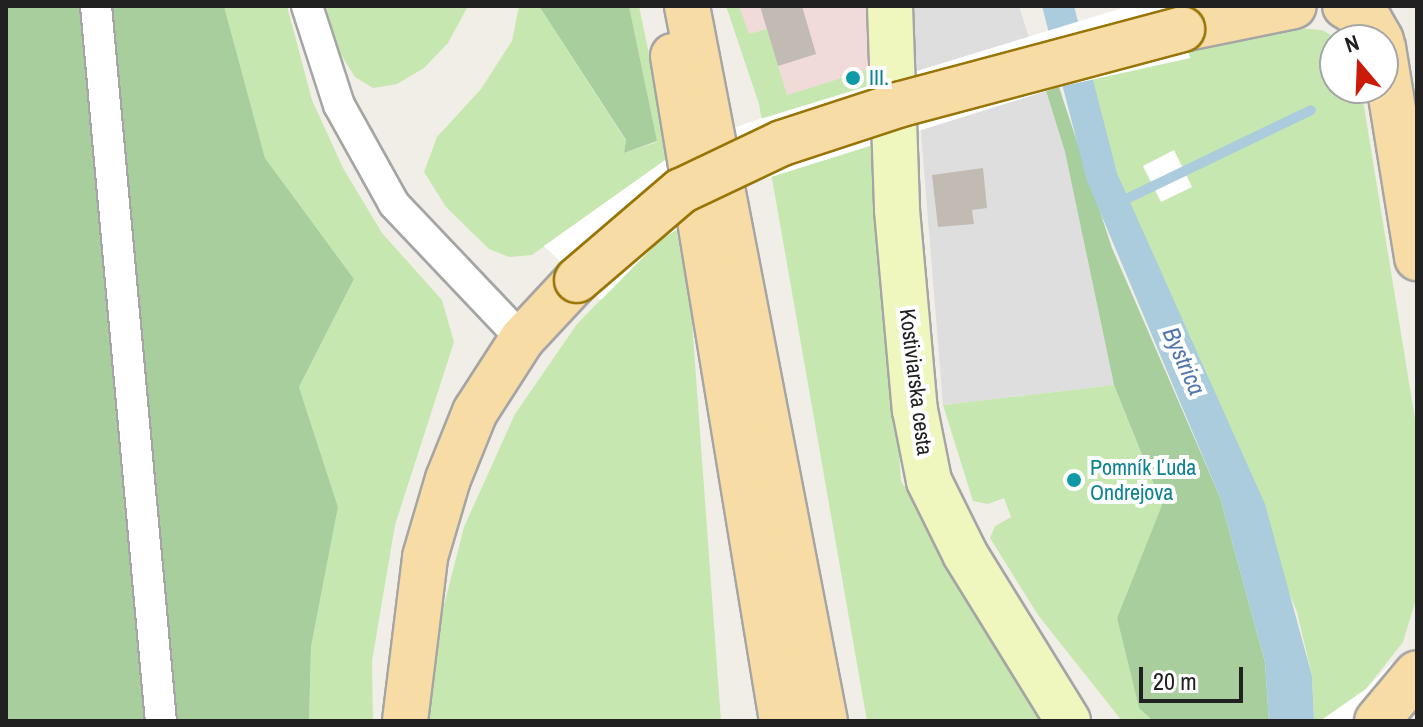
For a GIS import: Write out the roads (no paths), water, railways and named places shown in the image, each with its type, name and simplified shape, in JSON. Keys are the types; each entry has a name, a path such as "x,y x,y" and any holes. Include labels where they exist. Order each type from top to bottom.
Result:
{"main road":[{"path":"668,6 682,134 782,721"},
{"path":"687,6 825,721"},
{"path":"405,721 425,557 448,479 475,412 522,339 577,280 681,191 770,149 901,104 1182,29 1294,6"},
{"path":"1345,6 1372,24"},
{"path":"1392,104 1417,258"},
{"path":"806,620 854,721"}],"street":[{"path":"96,6 161,721"},
{"path":"307,6 339,105 394,204 522,339"},
{"name":"Kostiviarska cesta","path":"890,6 899,226 915,410 929,481 965,554 1068,721"}],"water":[{"name":"Bystrica","path":"1042,6 1074,6 1117,173 1265,504 1312,676 1314,721 1269,721 1265,662 1220,497 1087,181"}],"waterway":[{"path":"1118,203 1311,110"}],"place":[{"name":"III.","path":"853,78"},
{"name":"Pomník Ľuda Ondrejova","path":"1074,480"}]}
